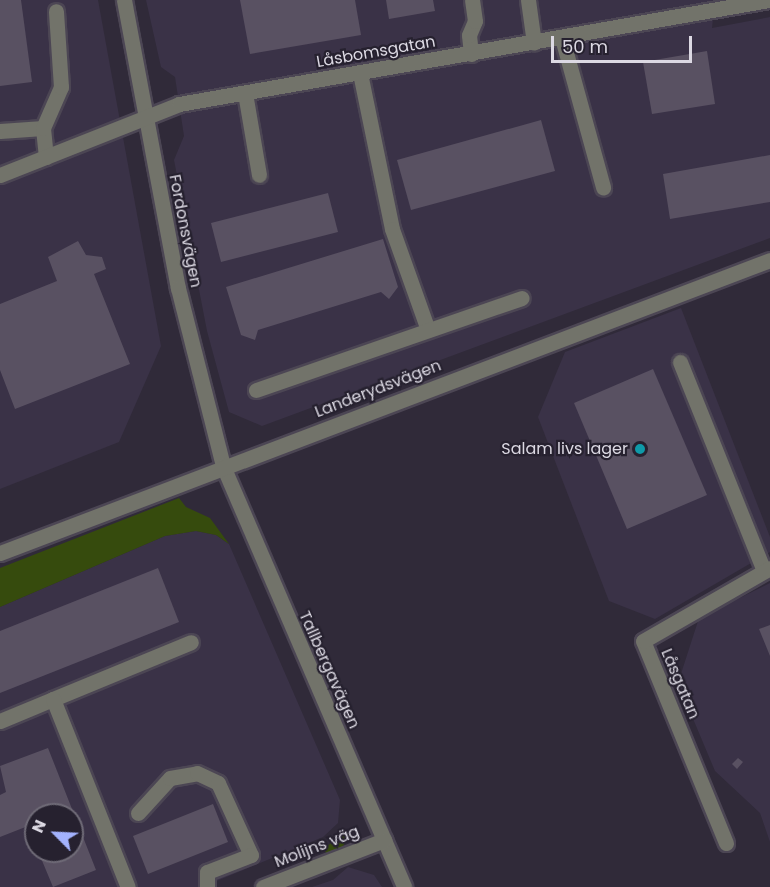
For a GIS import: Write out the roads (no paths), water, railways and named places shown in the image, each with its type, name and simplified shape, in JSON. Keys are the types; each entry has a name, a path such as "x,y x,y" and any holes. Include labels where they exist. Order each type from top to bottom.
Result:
{"street":[{"name":"Fordonsvägen","path":"124,0 178,288 223,466"},
{"path":"471,54 469,35 475,21 472,0"},
{"path":"528,0 534,43"},
{"name":"Låsbomsgatan","path":"0,175 179,104 768,0"},
{"path":"46,157 43,128 62,87 56,11"},
{"path":"562,38 603,187"},
{"path":"360,73 392,230 428,330"},
{"path":"245,93 259,175"},
{"path":"0,131 43,128"},
{"name":"Landerydsvägen","path":"0,553 223,466 770,260"},
{"path":"256,390 522,298"},
{"path":"680,362 767,570"},
{"name":"Tallbergavägen","path":"223,466 404,887"},
{"name":"Låsgatan","path":"726,843 643,641 767,570"},
{"path":"0,721 191,642"},
{"path":"53,699 128,887"},
{"path":"138,813 171,778 197,772 218,783 251,855 207,872 207,887"},
{"name":"Molijns väg","path":"263,887 384,840"}],"place":[{"name":"Salam livs lager","path":"640,449"}]}
